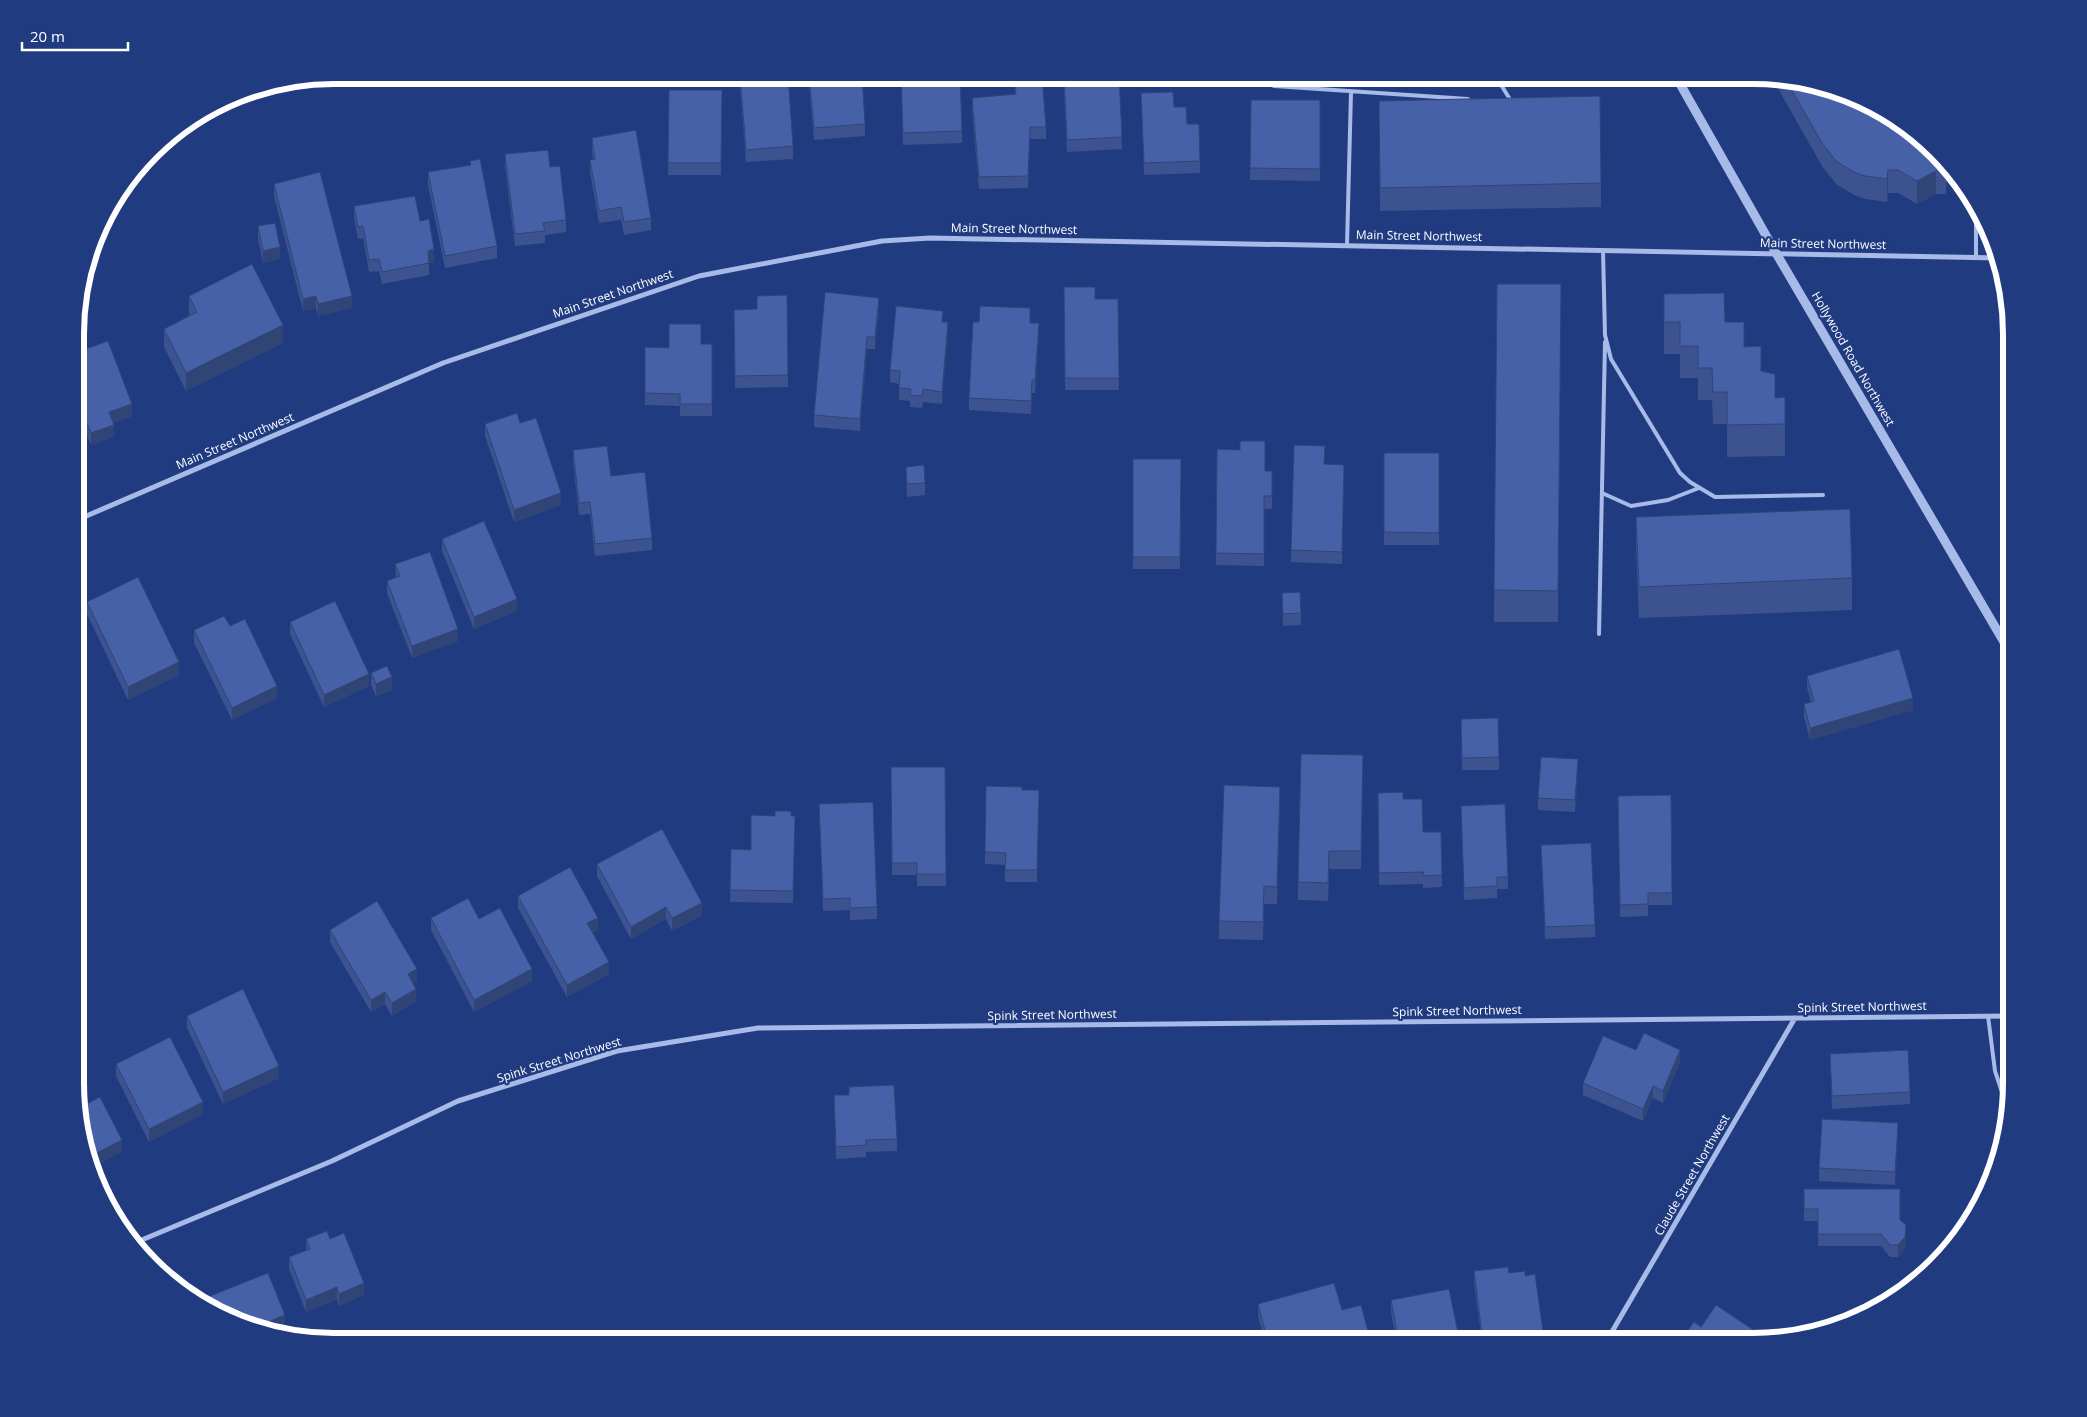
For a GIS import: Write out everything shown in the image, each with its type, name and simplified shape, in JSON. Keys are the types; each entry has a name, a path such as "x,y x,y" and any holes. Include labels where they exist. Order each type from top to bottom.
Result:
{"street":[{"name":"Hollywood Road Northwest","path":"1680,84 1776,253 2003,639"},
{"name":"Main Street Northwest","path":"84,517 443,363 699,276 882,241 930,238 1991,258"},
{"name":"Spink Street Northwest","path":"140,1241 332,1161 458,1101 617,1051 758,1028 2003,1016"},
{"name":"Claude Street Northwest","path":"1611,1333 1795,1018"}],"lane":[{"path":"1270,84 1274,86 1474,100"},
{"path":"1500,84 1511,102 1502,101"},
{"path":"1347,245 1351,92"},
{"path":"1976,221 1976,257"},
{"path":"1598,634 1605,335 1603,250"},
{"path":"1605,335 1611,359 1680,473 1699,488 1715,497 1823,495"},
{"path":"1602,493 1631,506 1668,500 1699,488"},
{"path":"1988,1016 1995,1070 2003,1095"}],"building":[{"path":"741,84 789,84 793,146 746,150"},
{"path":"810,84 863,84 865,124 814,128"},
{"path":"901,84 960,84 962,131 903,133"},
{"path":"1015,84 1043,84 1046,127 1030,127 1028,176 979,177 972,98 1016,94"},
{"path":"1064,84 1119,84 1122,137 1067,140"},
{"path":"1790,87 1834,97 1878,117 1905,135 1943,171 1936,171 1917,181 1898,170 1888,170 1887,179 1865,176 1854,172 1836,161 1822,143"},
{"path":"669,90 722,90 721,163 668,163"},
{"path":"1173,92 1174,107 1186,107 1187,124 1199,124 1200,161 1144,163 1141,93"},
{"path":"1600,96 1601,183 1380,188 1379,101"},
{"path":"1251,100 1320,100 1320,169 1250,168"},
{"path":"636,130 651,218 624,222 621,207 599,211 590,160 595,159 592,138"},
{"path":"548,150 550,167 560,166 566,220 543,223 545,231 515,234 505,154"},
{"path":"480,159 497,246 445,256 428,172 471,165 470,161"},
{"path":"320,172 352,296 318,304 316,296 303,299 274,184"},
{"path":"415,196 420,221 429,219 434,249 428,251 429,263 382,272 379,259 369,260 363,226 358,227 354,206"},
{"path":"275,223 280,247 263,251 258,226"},
{"path":"252,264 283,325 186,373 164,329 197,312 189,296"},
{"path":"1497,284 1561,284 1558,591 1494,590"},
{"path":"1064,287 1095,287 1095,299 1118,299 1119,378 1065,378"},
{"path":"825,292 879,298 875,337 867,337 860,419 814,415"},
{"path":"1724,293 1725,322 1744,322 1744,347 1761,346 1761,371 1775,374 1775,398 1785,397 1785,424 1727,425 1727,392 1713,392 1712,368 1698,368 1698,346 1680,346 1680,322 1664,322 1664,294"},
{"path":"787,295 788,375 735,376 734,310 757,309 757,296"},
{"path":"896,306 943,311 942,322 948,322 942,392 923,389 922,396 910,395 911,389 899,388 900,371 890,370"},
{"path":"980,306 1030,308 1030,323 1039,323 1035,380 1032,380 1031,401 969,398 973,322 979,322"},
{"path":"669,324 701,324 701,344 712,344 712,404 680,404 680,394 645,393 645,347 669,348"},
{"path":"108,341 132,404 109,412 114,425 91,433 86,421 84,422 84,350"},
{"path":"517,413 520,423 536,418 561,493 514,510 485,424"},
{"path":"1240,441 1265,441 1265,471 1272,471 1272,496 1264,496 1264,554 1216,553 1217,449 1240,450"},
{"path":"1294,445 1325,446 1324,464 1344,465 1342,552 1291,550"},
{"path":"607,446 611,476 645,472 652,538 595,544 590,502 579,503 573,450"},
{"path":"1384,453 1439,453 1439,533 1384,532"},
{"path":"1133,459 1181,459 1180,557 1133,557"},
{"path":"924,465 925,483 907,484 906,467"},
{"path":"1850,509 1852,578 1639,587 1636,517"},
{"path":"484,521 517,599 474,617 442,539"},
{"path":"430,552 458,629 412,646 387,581 400,576 395,564"},
{"path":"138,577 179,662 128,687 87,602"},
{"path":"1300,592 1301,613 1283,614 1282,593"},
{"path":"335,601 369,674 324,695 290,622"},
{"path":"224,616 230,626 245,619 277,686 232,708 194,630"},
{"path":"1899,649 1913,698 1810,728 1804,704 1814,701 1807,676"},
{"path":"387,666 392,677 376,684 371,673"},
{"path":"1498,718 1499,757 1462,758 1461,719"},
{"path":"1301,754 1363,755 1361,851 1329,851 1328,883 1298,882"},
{"path":"1541,757 1578,759 1575,800 1538,798"},
{"path":"891,767 945,767 946,874 917,874 917,863 892,863"},
{"path":"1224,785 1280,787 1277,887 1264,886 1263,922 1219,921"},
{"path":"986,786 1022,787 1022,790 1039,790 1037,870 1005,870 1006,853 985,852"},
{"path":"1403,792 1403,799 1422,799 1423,832 1441,832 1442,875 1423,876 1424,872 1379,873 1378,793"},
{"path":"1671,795 1672,893 1648,893 1648,904 1620,905 1618,796"},
{"path":"873,802 877,907 850,908 850,898 823,899 819,804"},
{"path":"1505,804 1508,877 1497,877 1497,886 1464,888 1461,806"},
{"path":"775,811 791,811 791,816 795,816 793,891 730,890 731,849 751,850 751,815 775,816"},
{"path":"662,829 702,903 672,918 666,907 631,927 597,864"},
{"path":"1591,843 1595,925 1545,927 1541,845"},
{"path":"570,867 598,918 587,923 609,962 567,985 518,896"},
{"path":"468,898 479,919 500,908 532,969 474,1000 431,918"},
{"path":"377,901 417,969 408,974 416,989 392,1003 385,992 371,1000 330,930"},
{"path":"243,989 279,1066 223,1092 187,1016"},
{"path":"1644,1033 1680,1050 1663,1091 1653,1086 1643,1109 1583,1083 1603,1036 1636,1050"},
{"path":"170,1037 203,1102 149,1129 116,1064"},
{"path":"1908,1050 1910,1092 1832,1096 1830,1054"},
{"path":"894,1085 897,1139 866,1140 866,1145 836,1147 834,1095 849,1095 849,1087"},
{"path":"100,1097 122,1140 94,1154 85,1105"},
{"path":"1822,1119 1898,1123 1895,1172 1819,1168"},
{"path":"1804,1189 1900,1189 1900,1220 1906,1225 1905,1237 1898,1245 1890,1245 1881,1234 1818,1234 1818,1209 1804,1209"},
{"path":"327,1231 330,1239 344,1233 364,1283 339,1294 337,1287 306,1300 289,1257 310,1249 306,1239"},
{"path":"1508,1267 1509,1273 1525,1271 1525,1276 1535,1274 1543,1333 1482,1333 1474,1271"},
{"path":"268,1273 285,1315 264,1324 213,1302 210,1296"},
{"path":"1334,1283 1342,1310 1361,1305 1369,1333 1266,1333 1258,1304"},
{"path":"1449,1289 1458,1333 1397,1333 1391,1300"},
{"path":"1716,1305 1758,1333 1686,1333 1694,1322 1701,1327"}]}
